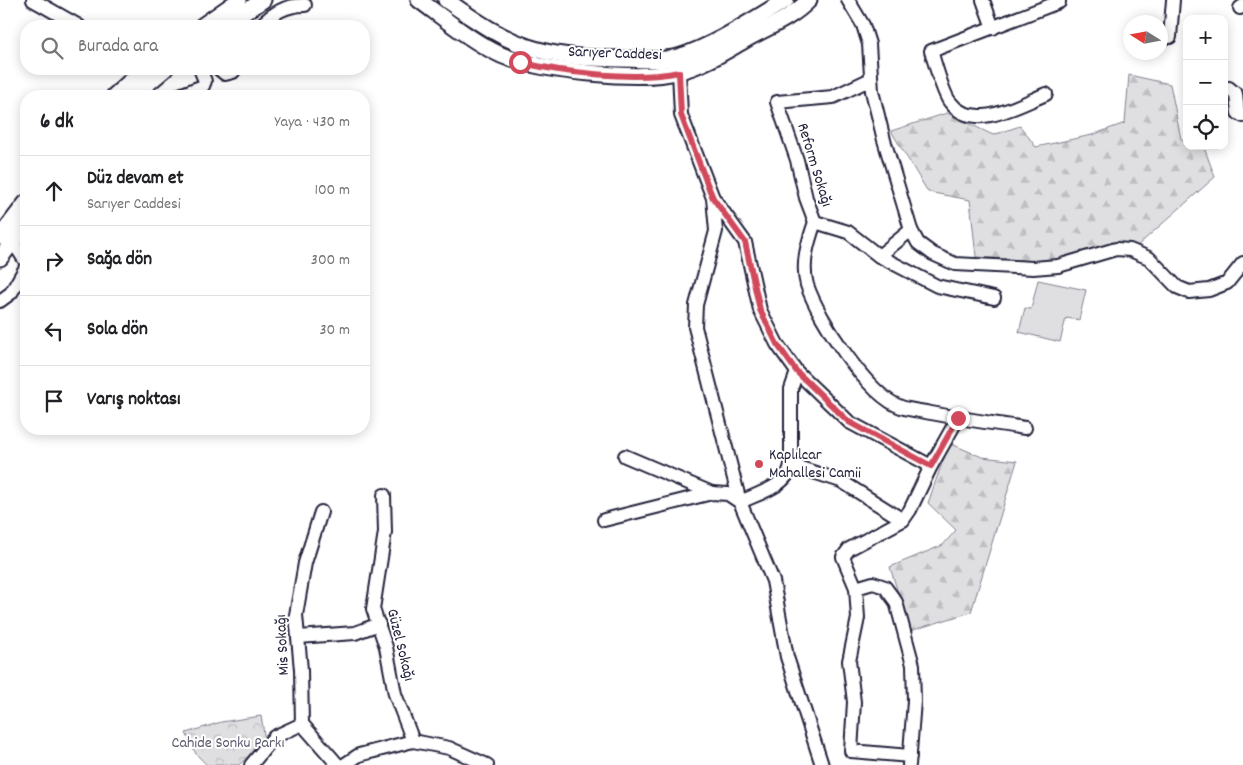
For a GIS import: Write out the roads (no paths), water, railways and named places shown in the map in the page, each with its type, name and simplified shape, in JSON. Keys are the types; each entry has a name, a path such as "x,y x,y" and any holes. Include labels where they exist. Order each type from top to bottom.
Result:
{"main road":[{"path":"211,20 239,0"},
{"path":"233,20 262,0"},
{"name":"Sarıyer Caddesi","path":"419,0 478,42 501,54 528,64 554,69 615,74 663,74 699,48 786,0"},
{"name":"Sarıyer Caddesi","path":"446,0 485,28 532,50 571,57 653,60 678,64 717,56 790,15 809,0"},
{"path":"121,90 137,75"},
{"path":"140,90 158,75"},
{"path":"0,258 20,215"},
{"path":"7,240 20,230"}],"street":[{"path":"33,0 68,20"},
{"path":"848,0 864,25 869,44 871,79 884,140 911,230 918,243 933,254 955,264 1033,268 1058,266 1116,249 1130,250 1149,258 1177,287 1189,292 1209,290 1227,283 1241,273"},
{"path":"983,0 992,28"},
{"path":"1046,94 982,117 964,114 949,102 931,51 1059,2 1059,0"},
{"path":"1170,37 1172,0"},
{"path":"266,20 271,15 292,5 305,5"},
{"path":"678,64 681,115 713,198 745,242 760,310 777,344 797,372 849,422 931,466"},
{"path":"193,90 203,86 205,81 202,75"},
{"name":"Reform Sokağı","path":"871,79 833,97 777,102 797,160 806,198 815,222 848,232 879,256 937,286 994,298"},
{"path":"1228,88 1236,94 1238,113 1243,116"},
{"path":"713,198 716,231 696,305 695,327 740,502 773,581 787,657 822,765"},
{"path":"815,222 807,247 805,264 807,285 826,323 854,366 874,390 900,407 1025,428"},
{"path":"879,256 911,230"},
{"path":"7,240 20,255"},
{"path":"0,301 11,292 20,277"},
{"path":"740,502 784,480 790,472 792,390 797,372"},
{"path":"856,588 874,584 885,586 896,602 913,665 914,701 909,761 851,751 854,702 849,661 858,618 856,588 842,557 844,553 903,520 958,418"},
{"path":"625,456 712,493"},
{"path":"791,466 841,481 903,520"},
{"path":"604,520 712,493 728,494 740,502"},
{"name":"Güzel Sokağı","path":"384,494 385,532 373,608 386,647 395,694 414,741"},
{"name":"Mis Sokağı","path":"302,724 302,670 296,615 305,563 321,512"},
{"path":"298,636 355,633 379,624"},
{"path":"251,765 274,737 302,724 338,765"},
{"path":"344,765 360,754 414,741 449,748 487,765"},
{"path":"360,754 369,765"}],"place":[{"name":"Kaplılcar Mahallesi Camii","path":"759,464"}],"park label":[{"name":"Cahide Sonku Parkı","path":"228,743"}]}
